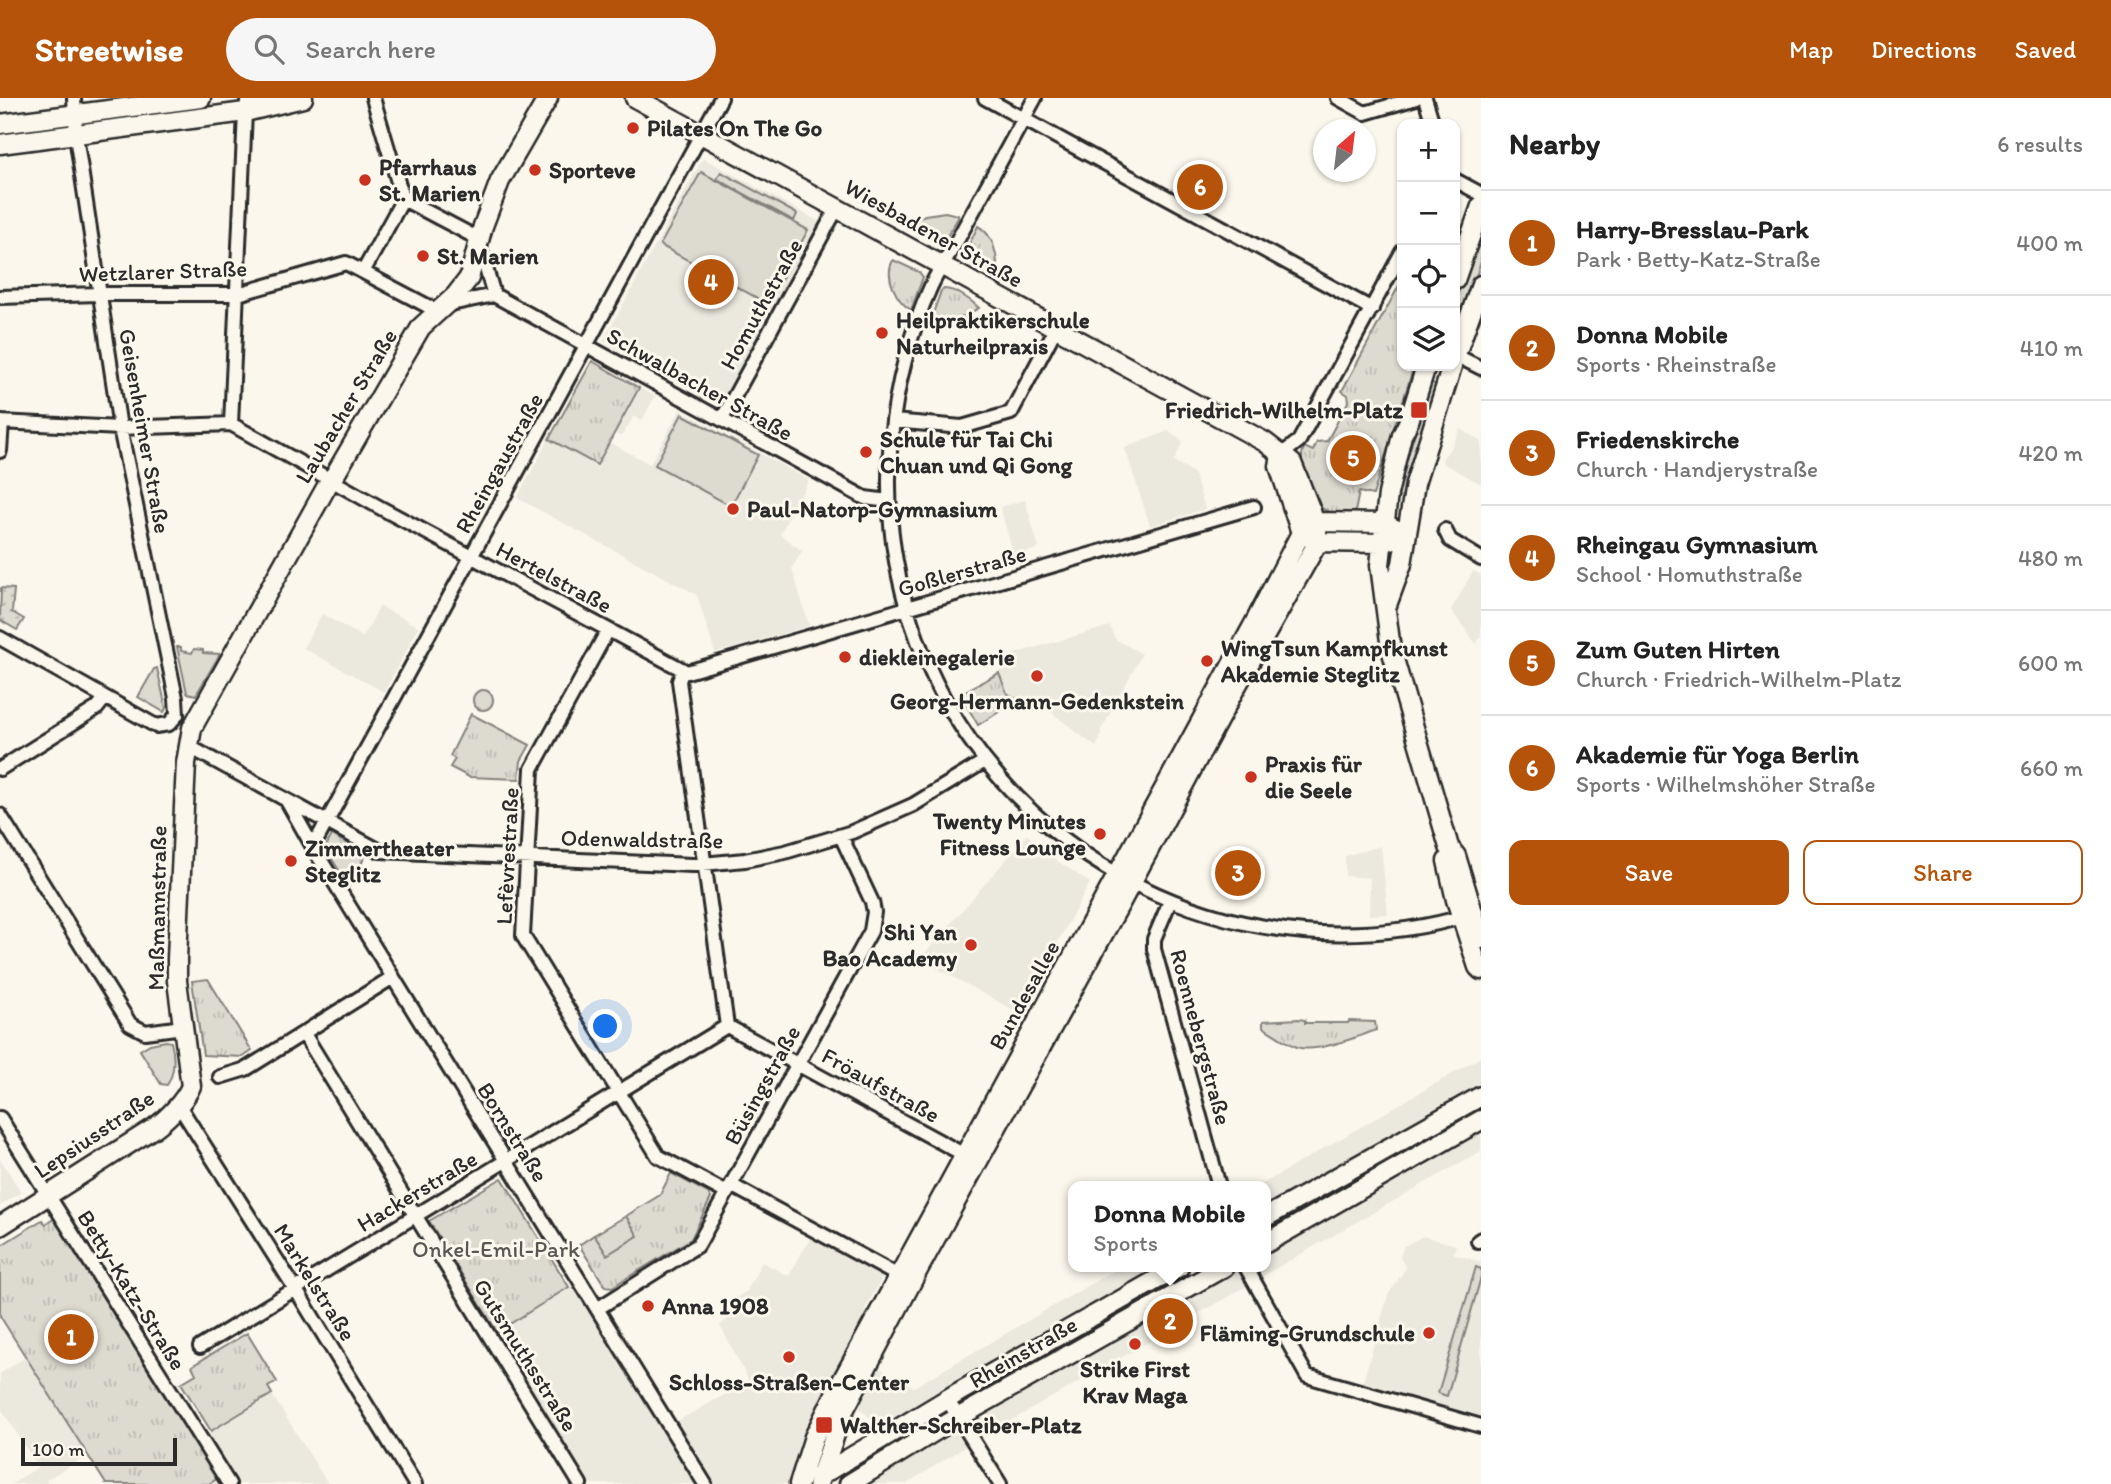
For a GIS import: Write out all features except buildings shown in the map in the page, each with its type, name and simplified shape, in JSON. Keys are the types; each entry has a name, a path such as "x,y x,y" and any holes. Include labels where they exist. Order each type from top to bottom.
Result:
{"street":[{"path":"0,124 74,107 201,98"},
{"path":"0,144 76,136 246,105 303,98"},
{"path":"373,98 403,198 479,241 494,295 440,309"},
{"name":"Laubacher Straße","path":"188,746 192,728 201,709 407,349 421,327 469,278 488,209 500,181 548,98"},
{"name":"Wiesbadener Straße","path":"635,98 1265,442 1281,455"},
{"name":"Rheingaustraße","path":"313,847 721,98"},
{"path":"985,98 1372,309"},
{"path":"1035,98 932,285 901,377 893,421 889,501 897,569 906,609 937,686 985,761 1012,793 1079,851 1170,901 1234,921 1305,932 1382,931 1472,914"},
{"path":"1338,98 1365,113 1416,98"},
{"path":"1425,98 1431,119"},
{"path":"0,451 1,422 120,428 231,424 246,105"},
{"name":"Geisenheimer Straße","path":"74,107 76,136 120,428 177,707 175,718 163,726 152,724 105,698"},
{"path":"1459,182 1481,194"},
{"path":"363,272 403,198"},
{"path":"1460,246 1481,206"},
{"name":"Homuthstraße","path":"722,419 837,208"},
{"path":"1397,262 1299,441 1281,455 1279,466 1318,542 1382,544 1406,534"},
{"name":"Wetzlarer Straße","path":"0,297 238,294 346,263 440,309"},
{"path":"1460,342 1481,285"},
{"name":"Schwalbacher Straße","path":"494,295 865,498 889,501"},
{"path":"893,421 962,427 1011,412 1056,328"},
{"path":"1460,358 1481,368"},
{"path":"1424,371 1402,435 1388,494 1380,565 1391,649 1449,847 1456,856 1481,939"},
{"path":"1387,604 1402,564 1415,484 1450,371"},
{"name":"Hertelstraße","path":"231,424 683,670"},
{"name":"Goßlerstraße","path":"683,670 691,672 1254,507"},
{"path":"1308,527 1383,523 1406,534"},
{"name":"Bundesallee","path":"799,1484 822,1419 905,1280 1124,878 1263,608 1308,527"},
{"path":"1445,530 1450,540 1481,559"},
{"name":"Bundesallee","path":"1124,878 1318,542"},
{"name":"Lefèvrestraße","path":"608,630 532,769 523,936 658,1156 729,1189 905,1280"},
{"path":"0,638 105,698 97,708 0,769"},
{"path":"683,670 679,681 727,1026"},
{"name":"Odenwaldstraße","path":"188,746 380,851 704,864 759,858 841,836 913,805 985,761"},
{"name":"Maßmannstraße","path":"178,1104 177,1088 187,1070 177,958 188,746"},
{"name":"Bornstraße","path":"287,801 705,1484"},
{"path":"0,816 132,1026 145,1032 183,1027"},
{"name":"Büsingstraße","path":"597,1308 698,1245 871,931 872,902 841,836"},
{"name":"Roennebergstraße","path":"1170,901 1154,939 1154,949 1218,1181"},
{"path":"1472,914 1478,967 1481,970"},
{"path":"220,1077 246,1069 393,978"},
{"name":"Fröaufstraße","path":"727,1026 971,1158"},
{"name":"Hackerstraße","path":"200,1347 727,1026"},
{"name":"Gutsmuthsstraße","path":"304,1034 580,1484"},
{"path":"1271,1214 1481,1096"},
{"name":"Lepsiusstraße","path":"0,1226 154,1128 169,1116 178,1104"},
{"name":"Markelstraße","path":"178,1104 296,1289 415,1484"},
{"name":"Betty-Katz-Straße","path":"0,1118 229,1484"},
{"path":"1271,1240 1481,1120"},
{"name":"Rheinstraße","path":"815,1481 947,1399 1170,1272"},
{"name":"Rheinstraße","path":"849,1484 958,1418 1215,1272"},
{"path":"1249,1272 1307,1376 1481,1426"},
{"name":"Bundesallee","path":"815,1481 842,1414 905,1280"},
{"path":"947,1399 1000,1484"}],"shaded area":[{"path":"703,158 820,222 720,405 603,341"},
{"path":"639,388 655,396 642,421 634,416 621,437 615,433"},
{"name":"Paul-Natorp-Gymnasium","path":"680,410 809,480 780,534 802,551 792,568 809,626 715,653 697,595 517,498 549,439 597,464 609,442 650,464"},
{"path":"1460,429 1481,441 1481,484 1443,463 1442,459"},
{"path":"1168,431 1183,441 1174,461 1194,473 1205,509 1150,526 1125,448"},
{"path":"1025,500 1039,548 1014,556 1000,507"},
{"path":"1473,571 1481,575 1481,637 1476,644 1451,610"},
{"path":"380,606 419,627 384,692 303,648 322,614 363,637"},
{"path":"1110,626 1115,639 1142,654 1100,732 1102,734 1096,747 1042,705 1014,699 1007,693 996,659"},
{"path":"1027,835 1090,883 1019,1013 920,959"},
{"path":"1381,846 1388,914 1369,915 1370,878 1345,876 1345,856"},
{"path":"1481,1057 1481,1088 1271,1206 1271,1181 1268,1181"},
{"path":"1481,1128 1481,1151 1271,1271 1271,1247"},
{"path":"0,1159 21,1192 0,1206"},
{"name":"Schloss-Straßen-Center","path":"812,1235 883,1276 814,1412 788,1484 711,1484 674,1423 749,1381 720,1325 740,1311 733,1300 747,1291 762,1262 789,1276"},
{"name":"Fläming-Grundschule","path":"1423,1236 1456,1245 1454,1254 1481,1262 1481,1416 1363,1382 1388,1295 1406,1268 1400,1257 1404,1246"},
{"path":"1111,1272 1156,1272 883,1430 855,1404 876,1366 914,1387"},
{"path":"1230,1272 1243,1272 1250,1284 979,1439 970,1420"},
{"path":"1256,1272 1269,1272 1259,1278"},
{"path":"575,1284 698,1484 586,1484 493,1334"},
{"path":"25,1357 88,1455 46,1480 48,1484 12,1484 38,1467 0,1407 0,1374"},
{"path":"277,1382 268,1388 328,1484 209,1484 217,1478 195,1442 211,1431 181,1383"},
{"path":"954,1430 961,1434 968,1445 906,1484 862,1484"}],"green space":[{"path":"701,172 808,230 768,304 660,245"},
{"path":"721,172 797,214 794,221 717,179"},
{"path":"945,212 958,215 958,218 943,243 938,244 911,227 913,222 925,215"},
{"path":"1481,225 1481,262 1460,321 1460,287"},
{"path":"978,226 987,234 993,246 997,272 992,273 966,259 964,255"},
{"path":"893,260 919,272 923,277 911,310 893,288 890,273"},
{"path":"944,289 968,298 979,308 957,320 931,319"},
{"path":"1397,289 1397,371 1412,371 1373,495 1359,492 1355,512 1341,513 1330,512 1314,500 1303,473 1302,455 1304,447 1313,451 1317,442 1327,441 1349,400 1348,395 1342,391"},
{"path":"592,361 639,388 597,465 549,439"},
{"path":"1430,382 1437,385 1403,498 1396,497"},
{"path":"682,414 758,455 731,506 655,465"},
{"path":"1,588 14,589 12,612 24,619 17,630 0,620"},
{"path":"177,647 181,647 181,651 192,653 194,649 203,650 203,653 220,654 196,695 187,693"},
{"path":"157,668 166,708 164,712 138,697"},
{"path":"999,673 1007,693 1018,700 978,725 960,694"},
{"path":"483,690 490,693 493,700 490,707 483,710 476,707 473,700 476,693"},
{"path":"471,714 530,745 521,761 519,779 469,777 450,767 455,759 450,756"},
{"path":"332,835 366,855 349,886 325,848"},
{"path":"208,979 252,1051 243,1057 203,1055 192,981"},
{"path":"1305,1020 1305,1023 1375,1022 1376,1030 1336,1044 1305,1049 1288,1043 1263,1027 1263,1021"},
{"path":"171,1042 174,1059 172,1075 167,1085 161,1084 140,1050 150,1044"},
{"path":"671,1173 708,1193 711,1198 691,1239 612,1287 605,1286 579,1245 594,1235 607,1255 638,1236 626,1216 660,1195"},
{"name":"Onkel-Emil-Park","path":"502,1178 569,1287 497,1332 429,1221"},
{"path":"626,1216 639,1235 607,1255 594,1235"},
{"path":"55,1218 218,1478 209,1484 106,1484 0,1316 0,1246 42,1220 46,1224"},
{"path":"1476,1267 1481,1269 1481,1277 1447,1396 1438,1393"},
{"path":"247,1333 277,1382 268,1387 272,1394 211,1431 181,1383 196,1374 192,1366"},
{"path":"934,1415 938,1421 856,1471 853,1465"}],"place":[{"name":"Pilates On The Go","path":"633,128"},
{"name":"Sporteve","path":"535,170"},
{"name":"Pfarrhaus St. Marien","path":"365,180"},
{"name":"Akademie für Yoga Berlin","path":"1200,187"},
{"name":"St. Marien","path":"423,256"},
{"name":"Rheingau Gymnasium","path":"711,282"},
{"name":"Heilpraktikerschule Naturheilpraxis","path":"882,333"},
{"name":"Friedrich-Wilhelm-Platz","path":"1419,410"},
{"name":"Schule für Tai Chi Chuan und Qi Gong","path":"866,452"},
{"name":"Zum Guten Hirten","path":"1353,458"},
{"name":"Paul-Natorp-Gymnasium","path":"733,509"},
{"name":"diekleinegalerie","path":"845,657"},
{"name":"WingTsun Kampfkunst Akademie Steglitz","path":"1207,661"},
{"name":"Georg-Hermann-Gedenkstein","path":"1037,676"},
{"name":"Praxis für die Seele","path":"1251,777"},
{"name":"Twenty Minutes Fitness Lounge","path":"1100,834"},
{"name":"Zimmertheater Steglitz","path":"291,861"},
{"name":"Friedenskirche","path":"1238,873"},
{"name":"Shi Yan Bao Academy","path":"971,945"},
{"name":"Anna 1908","path":"648,1306"},
{"name":"Donna Mobile","path":"1170,1321"},
{"name":"Fläming-Grundschule","path":"1429,1333"},
{"name":"Harry-Bresslau-Park","path":"71,1337"},
{"name":"Strike First Krav Maga","path":"1135,1344"},
{"name":"Schloss-Straßen-Center","path":"789,1357"},
{"name":"Walther-Schreiber-Platz","path":"824,1425"}]}
